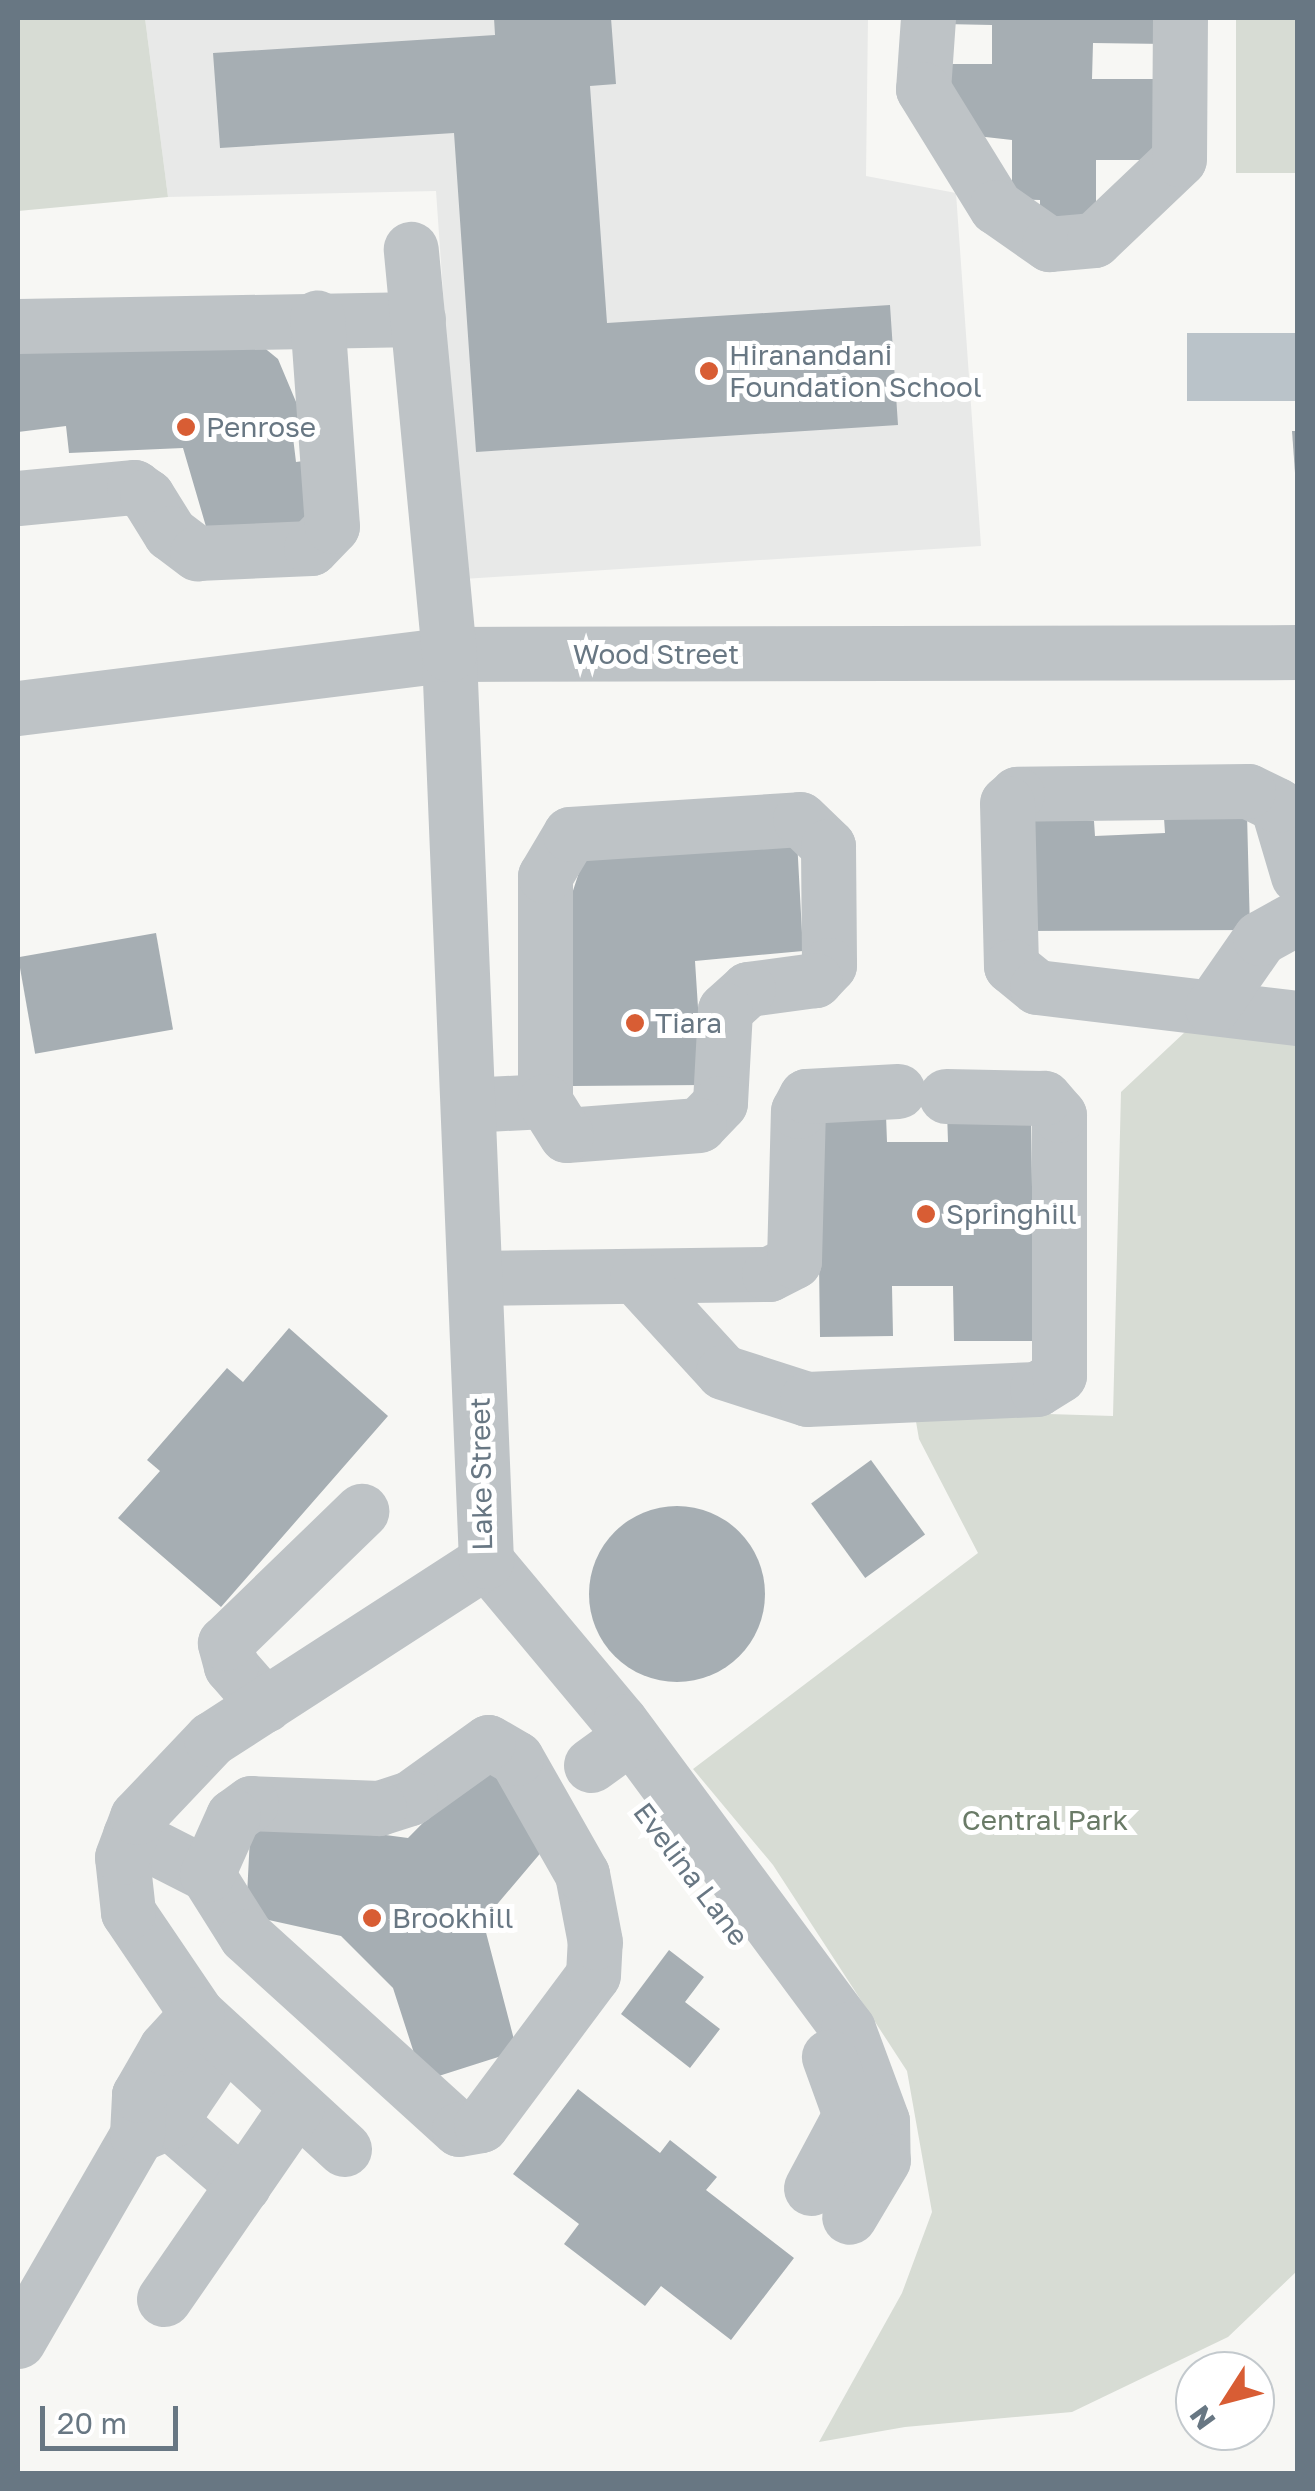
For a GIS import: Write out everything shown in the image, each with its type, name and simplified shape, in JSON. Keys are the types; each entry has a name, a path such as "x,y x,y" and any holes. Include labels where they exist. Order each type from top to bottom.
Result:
{"street":[{"path":"928,18 923,90 996,208 1049,244 1094,240 1179,160 1180,18"},
{"name":"Lake Street","path":"344,2148 211,2027 128,1912 122,1858 137,1817 210,1739 476,1568 475,1278 449,654 412,248"},
{"path":"18,498 134,488 147,496 170,533 197,552 311,548 332,526 317,318"},
{"path":"18,326 418,319"},
{"name":"Wood Street","path":"18,708 449,654 1298,652"},
{"path":"1298,876 1277,805 1248,791 1017,794 1007,802 1011,966 1037,987 1298,1018"},
{"path":"800,820 828,846 829,965 815,980 748,989 725,1010 720,1103 700,1125 566,1134 545,1101 544,876 570,834 800,820"},
{"path":"1212,1007 1260,938 1298,917"},
{"path":"475,1278 770,1274 794,1261 798,1111 806,1096 922,1093 1044,1098 1059,1115 1060,1375 1037,1389 808,1399 723,1372 637,1278"},
{"path":"468,1105 545,1101"},
{"path":"265,1705 232,1666 225,1643 361,1511"},
{"name":"Evelina Lane","path":"476,1568 834,2064 850,2116 839,2186"},
{"path":"130,1835 207,1874 246,1936 459,2128 481,2125 593,1975 595,1942 582,1874 516,1758 488,1742 410,1798 379,1808 251,1803 234,1816 207,1874"},
{"path":"18,2341 149,2117 166,2048 211,2027"},
{"path":"164,2299 297,2106"},
{"path":"149,2117 242,2185"}],"shaded area":[{"name":"Hiranandani Foundation School","path":"145,18 868,18 866,176 956,193 981,546 463,579 436,191 168,197"},
{"path":"1187,333 1297,333 1297,401 1187,401"}],"green space":[{"path":"18,18 145,18 168,197 18,211"},
{"path":"1236,18 1297,18 1297,173 1236,173"},
{"name":"Central Park","path":"1185,1032 1297,1045 1297,2271 1228,2337 1199,2351 1175,2351 1175,2362 1072,2412 905,2427 819,2442 902,2293 932,2212 907,2071 773,1865 693,1769 978,1553 919,1439 914,1410 1113,1416 1121,1092"}],"building":[{"path":"494,18 611,18 616,84 590,86 607,323 890,305 898,425 476,452 454,133 220,148 213,53 495,35"},
{"path":"944,18 1165,18 1166,44 1093,43 1092,79 1165,79 1165,160 1096,160 1096,220 1040,219 1040,200 1012,199 1012,140 959,134 943,64 992,64 992,25 944,24"},
{"name":"Penrose","path":"235,324 278,359 307,428 292,429 296,462 311,460 319,522 207,530 183,448 69,453 66,426 18,432 18,336"},
{"path":"1292,431 1298,431 1298,473 1295,473"},
{"path":"1019,811 1094,821 1095,836 1165,833 1164,818 1247,814 1250,930 1023,931"},
{"name":"Tiara","path":"797,840 803,951 695,961 703,1085 572,1086 569,903 585,854"},
{"path":"156,933 173,1030 35,1054 18,957"},
{"name":"Springhill","path":"1031,1111 1034,1341 954,1341 953,1286 892,1286 893,1336 820,1337 817,1115 886,1115 887,1142 948,1142 947,1112"},
{"path":"289,1328 388,1416 221,1607 118,1518 160,1471 147,1460 227,1368 243,1382"},
{"path":"871,1460 925,1534 865,1578 811,1503"},
{"path":"677,1506 711,1512 740,1531 759,1560 765,1594 759,1628 740,1657 711,1676 677,1682 643,1676 614,1657 595,1628 589,1594 595,1560 614,1531 643,1512"},
{"name":"Brookhill","path":"486,1759 549,1843 483,1921 517,2051 423,2081 393,1988 341,1936 246,1915 251,1817 408,1838"},
{"path":"669,1950 704,1977 685,2002 720,2029 690,2068 621,2014"},
{"path":"578,2089 660,2153 670,2140 717,2177 706,2190 794,2258 731,2340 661,2286 645,2306 564,2244 579,2224 513,2174"}],"place":[{"name":"Hiranandani Foundation School","path":"709,371"},
{"name":"Penrose","path":"186,427"},
{"name":"Tiara","path":"635,1023"},
{"name":"Springhill","path":"926,1214"},
{"name":"Brookhill","path":"372,1918"}]}
